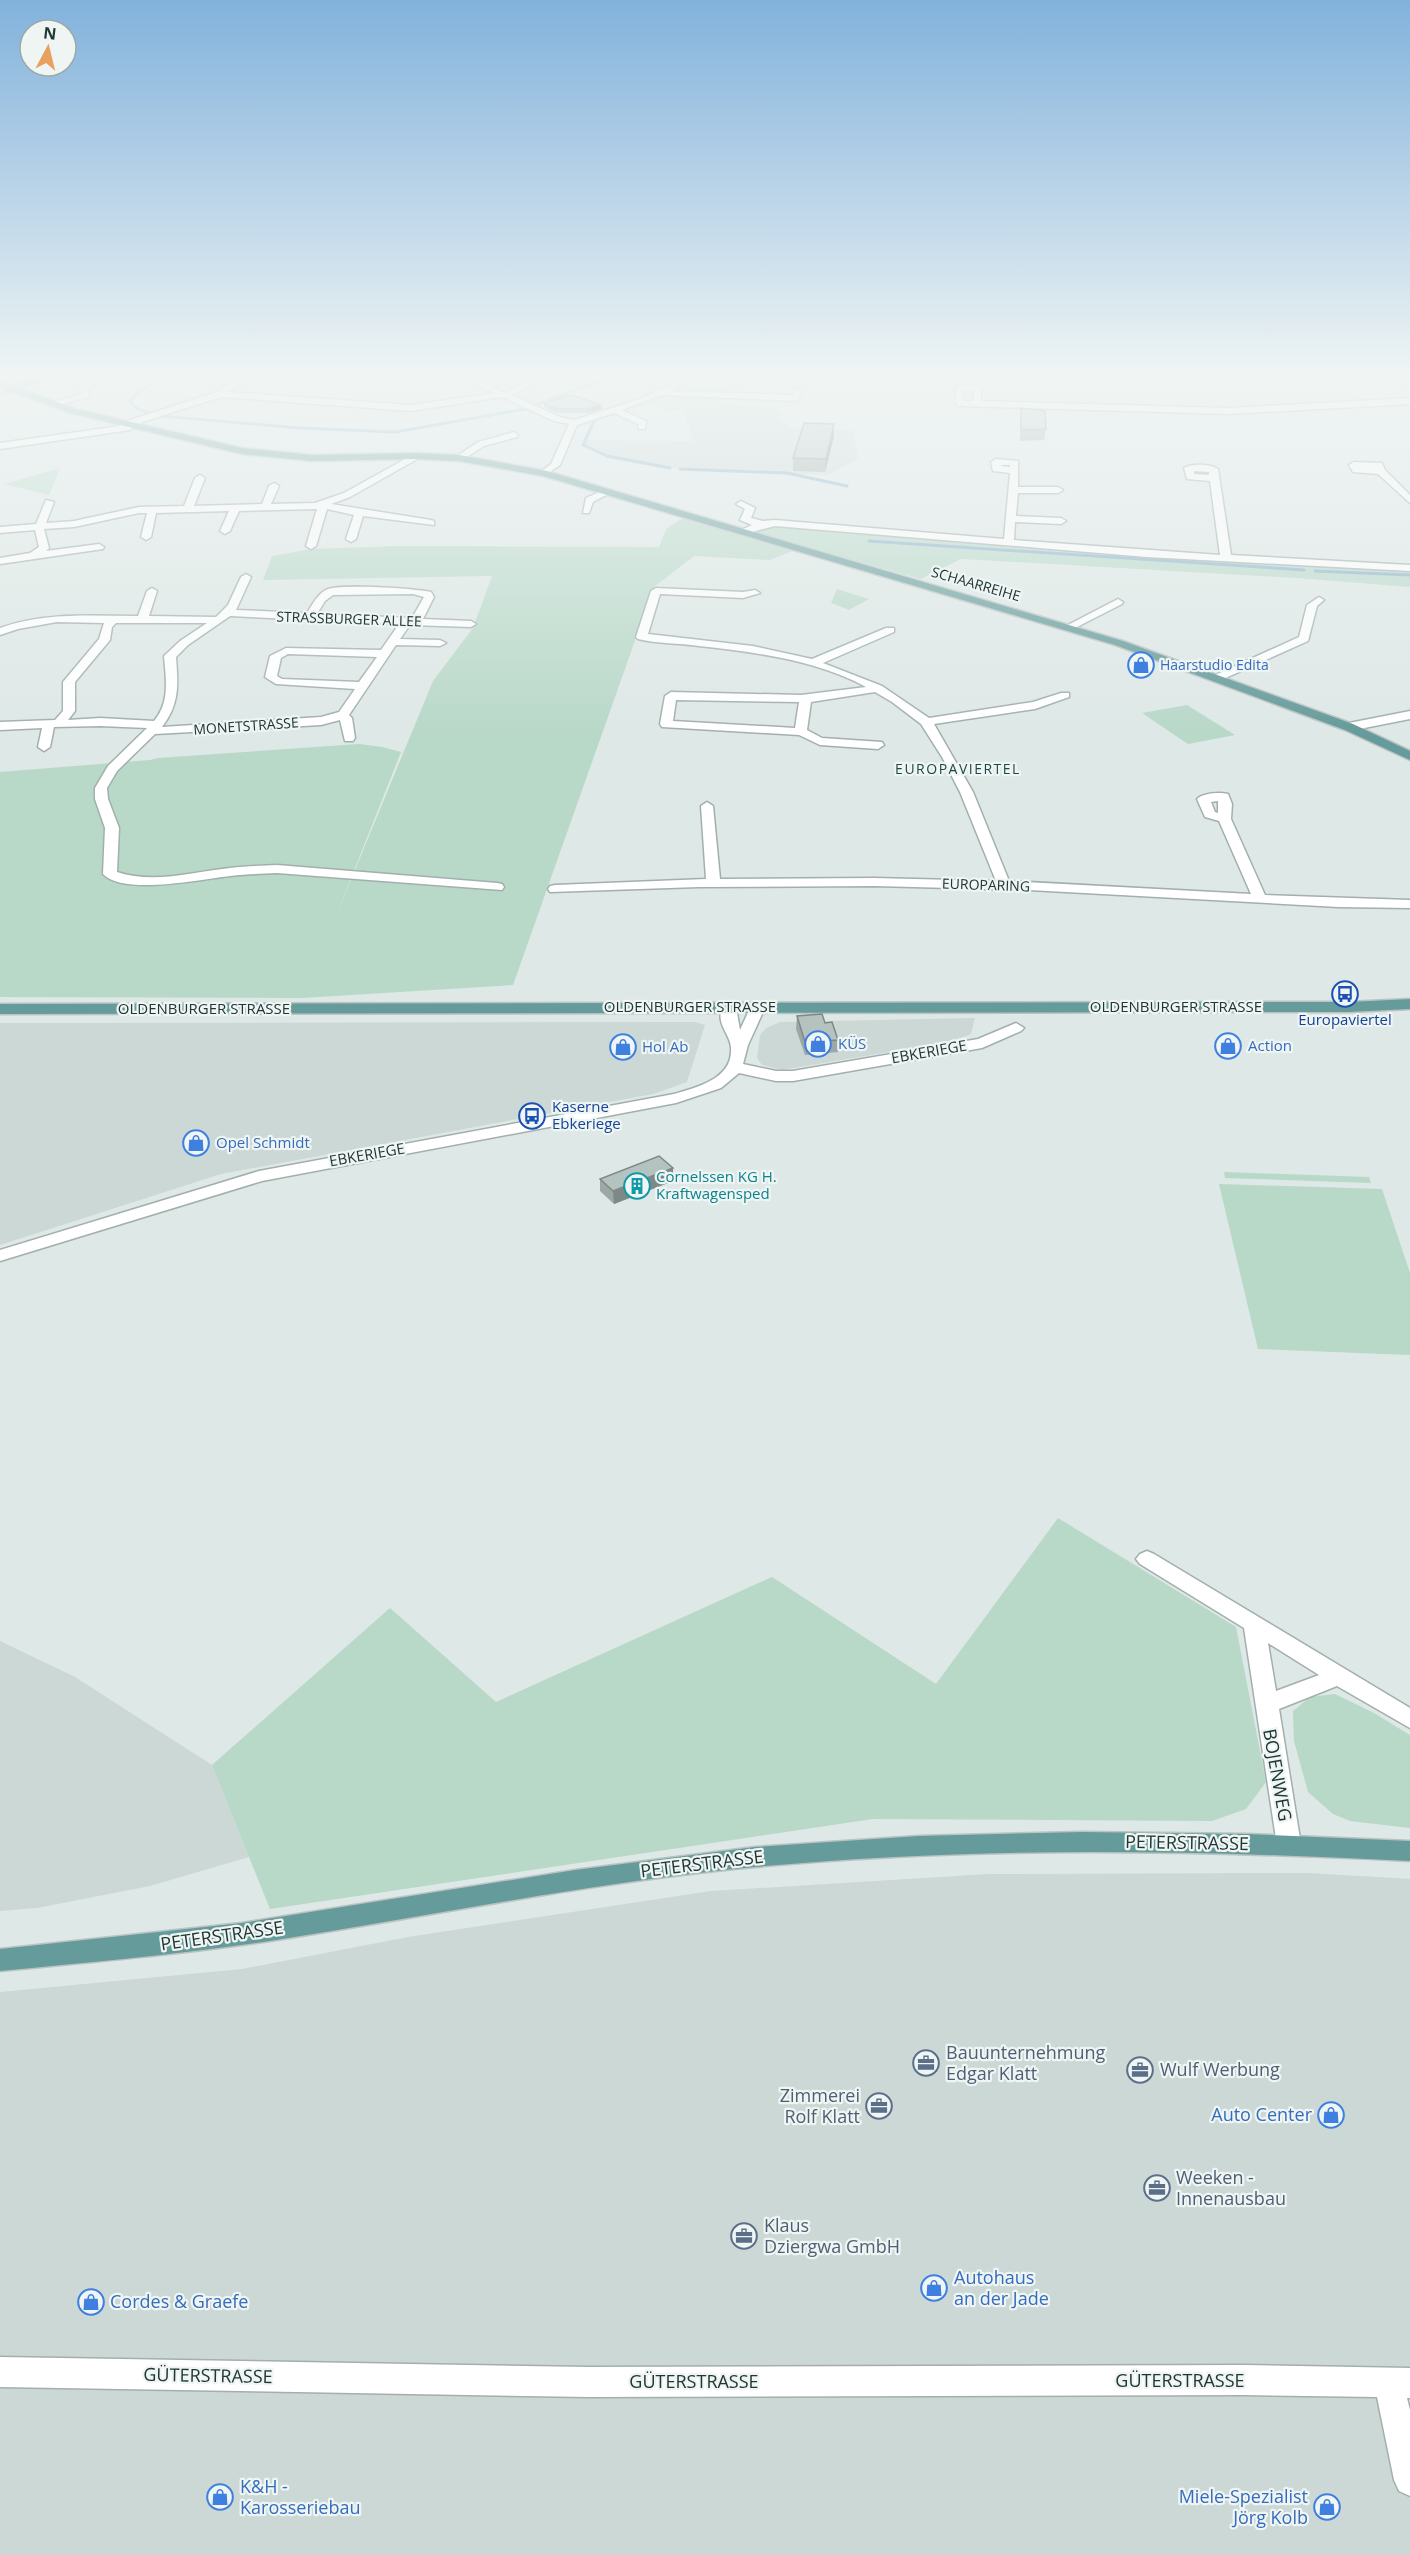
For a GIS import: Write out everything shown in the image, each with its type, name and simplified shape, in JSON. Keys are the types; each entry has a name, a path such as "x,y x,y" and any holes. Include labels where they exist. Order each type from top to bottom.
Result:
{"main road":[{"name":"SCHAARREIHE","path":"625,497 1119,642 1349,727 1410,756"},
{"name":"OLDENBURGER STRASSE","path":"0,1009 1410,1006"},
{"name":"PETERSTRASSE","path":"0,1960 130,1948 274,1929 558,1882 754,1857 1004,1843 1111,1841 1289,1845 1410,1851"}],"street":[{"path":"188,509 193,497"},
{"path":"265,508 269,497"},
{"path":"323,505 342,497"},
{"path":"586,511 589,500 595,497"},
{"path":"1009,543 1012,497"},
{"path":"1217,497 1226,559"},
{"path":"33,556 44,548 39,528 49,501"},
{"path":"741,504 750,508 745,520 763,524"},
{"path":"311,546 323,505"},
{"path":"0,530 74,524 121,513 152,510 323,505 359,513 431,523"},
{"path":"225,531 235,508"},
{"path":"146,537 152,510"},
{"path":"351,539 359,513"},
{"path":"1010,519 1061,521"},
{"path":"744,531 763,524 775,523 1226,559 1410,568"},
{"path":"0,561 99,547"},
{"path":"246,577 236,603 223,616 180,644 170,656 172,695 168,710 108,775 101,786 101,800 112,828 110,874 119,879 163,880 246,870 277,869 497,887"},
{"path":"142,620 152,591"},
{"path":"310,617 321,599 330,592 413,591 427,594 429,597 394,642 349,709 341,716 346,718 349,738"},
{"path":"755,593 742,595 656,591 642,637 735,645 813,663 878,688 926,722 952,761 1004,885"},
{"path":"1216,678 1304,639 1312,604 1319,600"},
{"path":"1069,627 1118,602"},
{"path":"48,609 57,619"},
{"name":"STRASSBURGER ALLEE","path":"0,632 16,626 98,614 113,619 142,620 223,616 310,617 471,624"},
{"path":"44,747 54,723 69,711 69,682 104,640 107,626 113,619"},
{"path":"813,663 890,630"},
{"path":"394,642 440,644"},
{"path":"363,686 280,682 272,677 276,656 286,651 386,654"},
{"path":"878,688 845,696 805,699 671,696 665,728 801,732 820,741 878,745"},
{"path":"926,722 1035,705 1065,695"},
{"path":"801,732 805,699"},
{"name":"MONETSTRASSE","path":"2,726 100,722 152,728 321,721 341,716"},
{"path":"1349,727 1409,716"},
{"path":"0,739 2,726"},
{"path":"707,806 713,883"},
{"path":"1224,819 1260,898"},
{"name":"EUROPARING","path":"555,889 713,883 873,882 1004,885 1338,903 1410,904"},
{"name":"EUROPARING","path":"1338,903 1410,910"},
{"path":"728,1007 729,1021 739,1047"},
{"path":"734,1067 739,1047 754,1021 757,1007"},
{"name":"EBKERIEGE","path":"0,1256 259,1176 676,1098 721,1081 734,1067 776,1076 793,1076 982,1043 1016,1028"},
{"path":"1147,1559 1410,1719"},
{"name":"BOJENWEG","path":"1254,1624 1265,1705 1289,1845"},
{"path":"1265,1705 1339,1676"},
{"name":"GÜTERSTRASSE","path":"0,2372 588,2382 1243,2380 1399,2383 1410,2480"}],"shaded area":[{"path":"975,1018 971,1034 930,1045 782,1070 762,1065 757,1058 760,1035 766,1028 780,1022"},
{"name":"Opel Schmidt","path":"695,1022 705,1025 687,1082 653,1094 221,1174 0,1245 0,1023"},
{"path":"0,1641 75,1677 212,1765 249,1857 150,1886 37,1908 0,1911"},
{"path":"1309,1873 1410,1879 1410,2369 1392,2368 1410,2448 1410,2555 0,2555 0,1992 242,1969 408,1937 711,1891 989,1874"}],"green space":[{"path":"684,517 795,550 770,560 694,556 654,587 513,985 302,998 0,997 0,772 359,744 401,752 336,916 433,681 473,628 492,576 263,580 272,556 311,549 398,546 659,547 666,529"},
{"path":"778,526 1229,562 1410,571 1410,587 1296,578 961,559 921,579 763,535 759,531"},
{"path":"837,589 869,599 849,610 831,603"},
{"path":"1187,705 1235,735 1188,744 1142,713"},
{"path":"1224,1172 1369,1177 1371,1183 1225,1178"},
{"path":"1219,1184 1382,1189 1410,1273 1410,1355 1258,1349"},
{"path":"1058,1518 1236,1627 1266,1782 1246,1809 1212,1821 873,1819 270,1909 212,1765 390,1608 496,1702 772,1577 936,1684"},
{"path":"1335,1694 1374,1713 1410,1735 1410,1828 1350,1821 1333,1814 1308,1792 1294,1741 1293,1711 1310,1697"}],"building":[{"path":"822,1014 825,1023 832,1022 838,1040 805,1042 797,1016"},
{"path":"659,1156 673,1168 613,1191 600,1179"}],"waterway":[{"path":"869,541 1304,570"},
{"path":"1315,571 1410,575"}],"place":[{"name":"Haarstudio Edita","path":"1141,665"},
{"name":"Europaviertel","path":"1345,994"},
{"name":"KÜS","path":"818,1044"},
{"name":"Action","path":"1228,1046"},
{"name":"Hol Ab","path":"623,1047"},
{"name":"Kaserne Ebkeriege","path":"532,1116"},
{"name":"Opel Schmidt","path":"196,1143"},
{"name":"Cornelssen KG H. Kraftwagensped","path":"637,1186"},
{"name":"Bauunternehmung Edgar Klatt","path":"926,2063"},
{"name":"Wulf Werbung","path":"1140,2070"},
{"name":"Zimmerei Rolf Klatt","path":"879,2106"},
{"name":"Auto Center","path":"1331,2115"},
{"name":"Weeken - Innenausbau","path":"1157,2188"},
{"name":"Klaus Dziergwa GmbH","path":"744,2236"},
{"name":"Autohaus an der Jade","path":"934,2288"},
{"name":"Cordes & Graefe","path":"91,2302"},
{"name":"K&H - Karosseriebau","path":"220,2497"},
{"name":"Miele-Spezialist Jörg Kolb","path":"1327,2507"}],"district":[{"name":"EUROPAVIERTEL","path":"958,769"}]}
